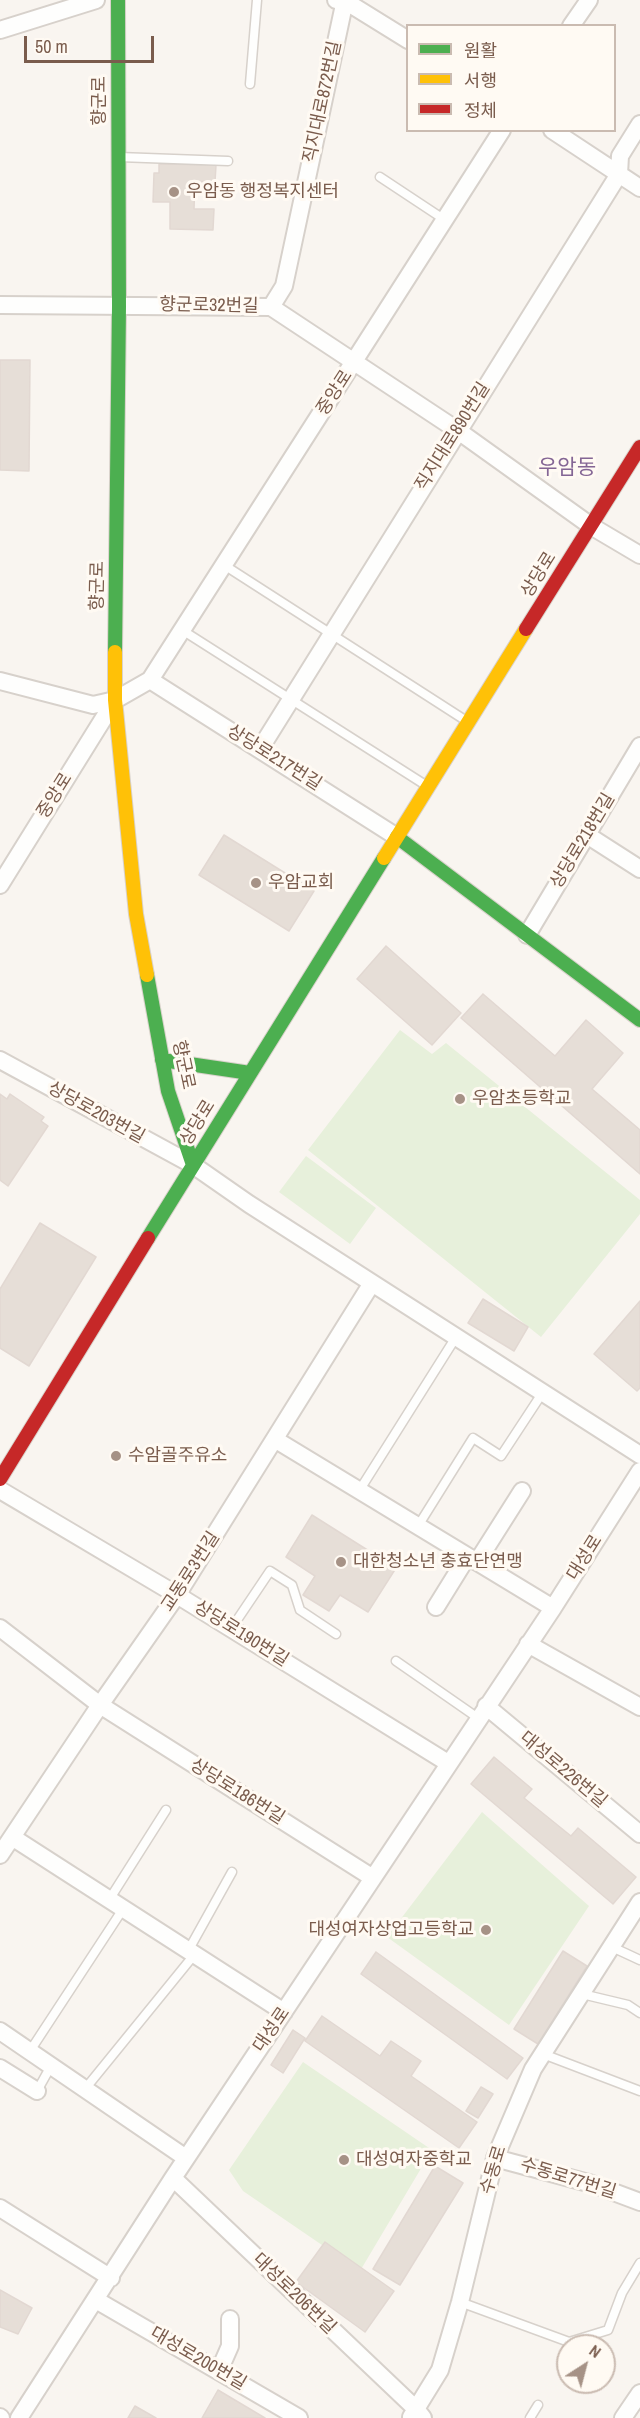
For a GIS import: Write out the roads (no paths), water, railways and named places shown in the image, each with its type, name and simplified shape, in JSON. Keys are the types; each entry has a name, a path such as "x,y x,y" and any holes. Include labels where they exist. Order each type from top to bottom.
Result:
{"street":[{"path":"0,30 96,0"},
{"name":"향군로","path":"118,0 119,306 114,700 136,914 168,1091 193,1165"},
{"path":"335,0 345,0 406,39"},
{"name":"직지대로872번길","path":"271,307 284,285 345,0"},
{"path":"572,24 588,0"},
{"name":"직지대로890번길","path":"260,749 619,174 620,156 640,124"},
{"name":"중앙로","path":"0,885 114,700 150,680 501,132"},
{"path":"555,132 640,188"},
{"name":"향군로32번길","path":"0,305 271,307 458,430 591,526 640,555"},
{"name":"상당로","path":"0,1479 640,447"},
{"name":"상당로217번길","path":"150,680 397,837"},
{"path":"0,681 93,705 114,700"},
{"name":"상당로218번길","path":"527,935 640,746"},
{"path":"587,835 640,869"},
{"path":"397,837 640,1020"},
{"path":"162,1059 250,1073"},
{"name":"상당로203번길","path":"0,1060 193,1165 249,1204 640,1455"},
{"name":"교동로3번길","path":"0,1855 177,1595 276,1440 372,1283"},
{"path":"276,1440 553,1608"},
{"name":"대성로","path":"19,2418 186,2158 553,1608 640,1471"},
{"name":"상당로190번길","path":"0,1490 177,1595 448,1763"},
{"path":"436,1607 522,1491"},
{"name":"상당로186번길","path":"0,1628 100,1705 373,1878"},
{"path":"528,1644 640,1707"},
{"name":"대성로226번길","path":"482,1712 640,1834"},
{"path":"12,1837 284,2012"},
{"name":"수동로","path":"416,2415 440,2370 460,2302 495,2158 533,2069 640,1902"},
{"path":"0,2031 186,2158"},
{"path":"0,2068 37,2091"},
{"name":"수동로77번길","path":"495,2158 592,2184 640,2202"},
{"name":"대성로206번길","path":"173,2178 416,2415"},
{"path":"0,2208 111,2278"},
{"name":"대성로200번길","path":"96,2300 299,2418"},
{"path":"219,2371 230,2346 230,2319"},
{"path":"623,2418 639,2395"}],"lane":[{"path":"250,84 257,0"},
{"path":"119,156 228,160"},
{"path":"380,177 445,220"},
{"path":"224,565 468,722"},
{"path":"182,630 428,787"},
{"path":"359,1491 456,1337"},
{"path":"418,1526 473,1438 501,1456 543,1392"},
{"path":"231,1629 270,1571 292,1585 300,1610 336,1634"},
{"path":"396,1661 482,1712"},
{"path":"30,2051 83,1969 166,1810"},
{"path":"85,2089 145,2015 191,1952 232,1872"},
{"path":"612,1947 640,1960"},
{"path":"582,1994 628,2005 640,2013"},
{"path":"543,2054 640,2091"},
{"path":"37,2091 51,2066"},
{"path":"460,2302 569,2342 608,2330 622,2294 640,2263"},
{"path":"530,2418 538,2405"}],"place":[{"name":"우암동 행정복지센터","path":"174,192"},
{"name":"우암교회","path":"256,883"},
{"name":"우암초등학교","path":"460,1099"},
{"name":"수암골주유소","path":"116,1456"},
{"name":"대한청소년 충효단연맹","path":"341,1562"},
{"name":"대성여자상업고등학교","path":"486,1930"},
{"name":"대성여자중학교","path":"344,2160"}],"district":[{"name":"우암동","path":"567,468"}]}
